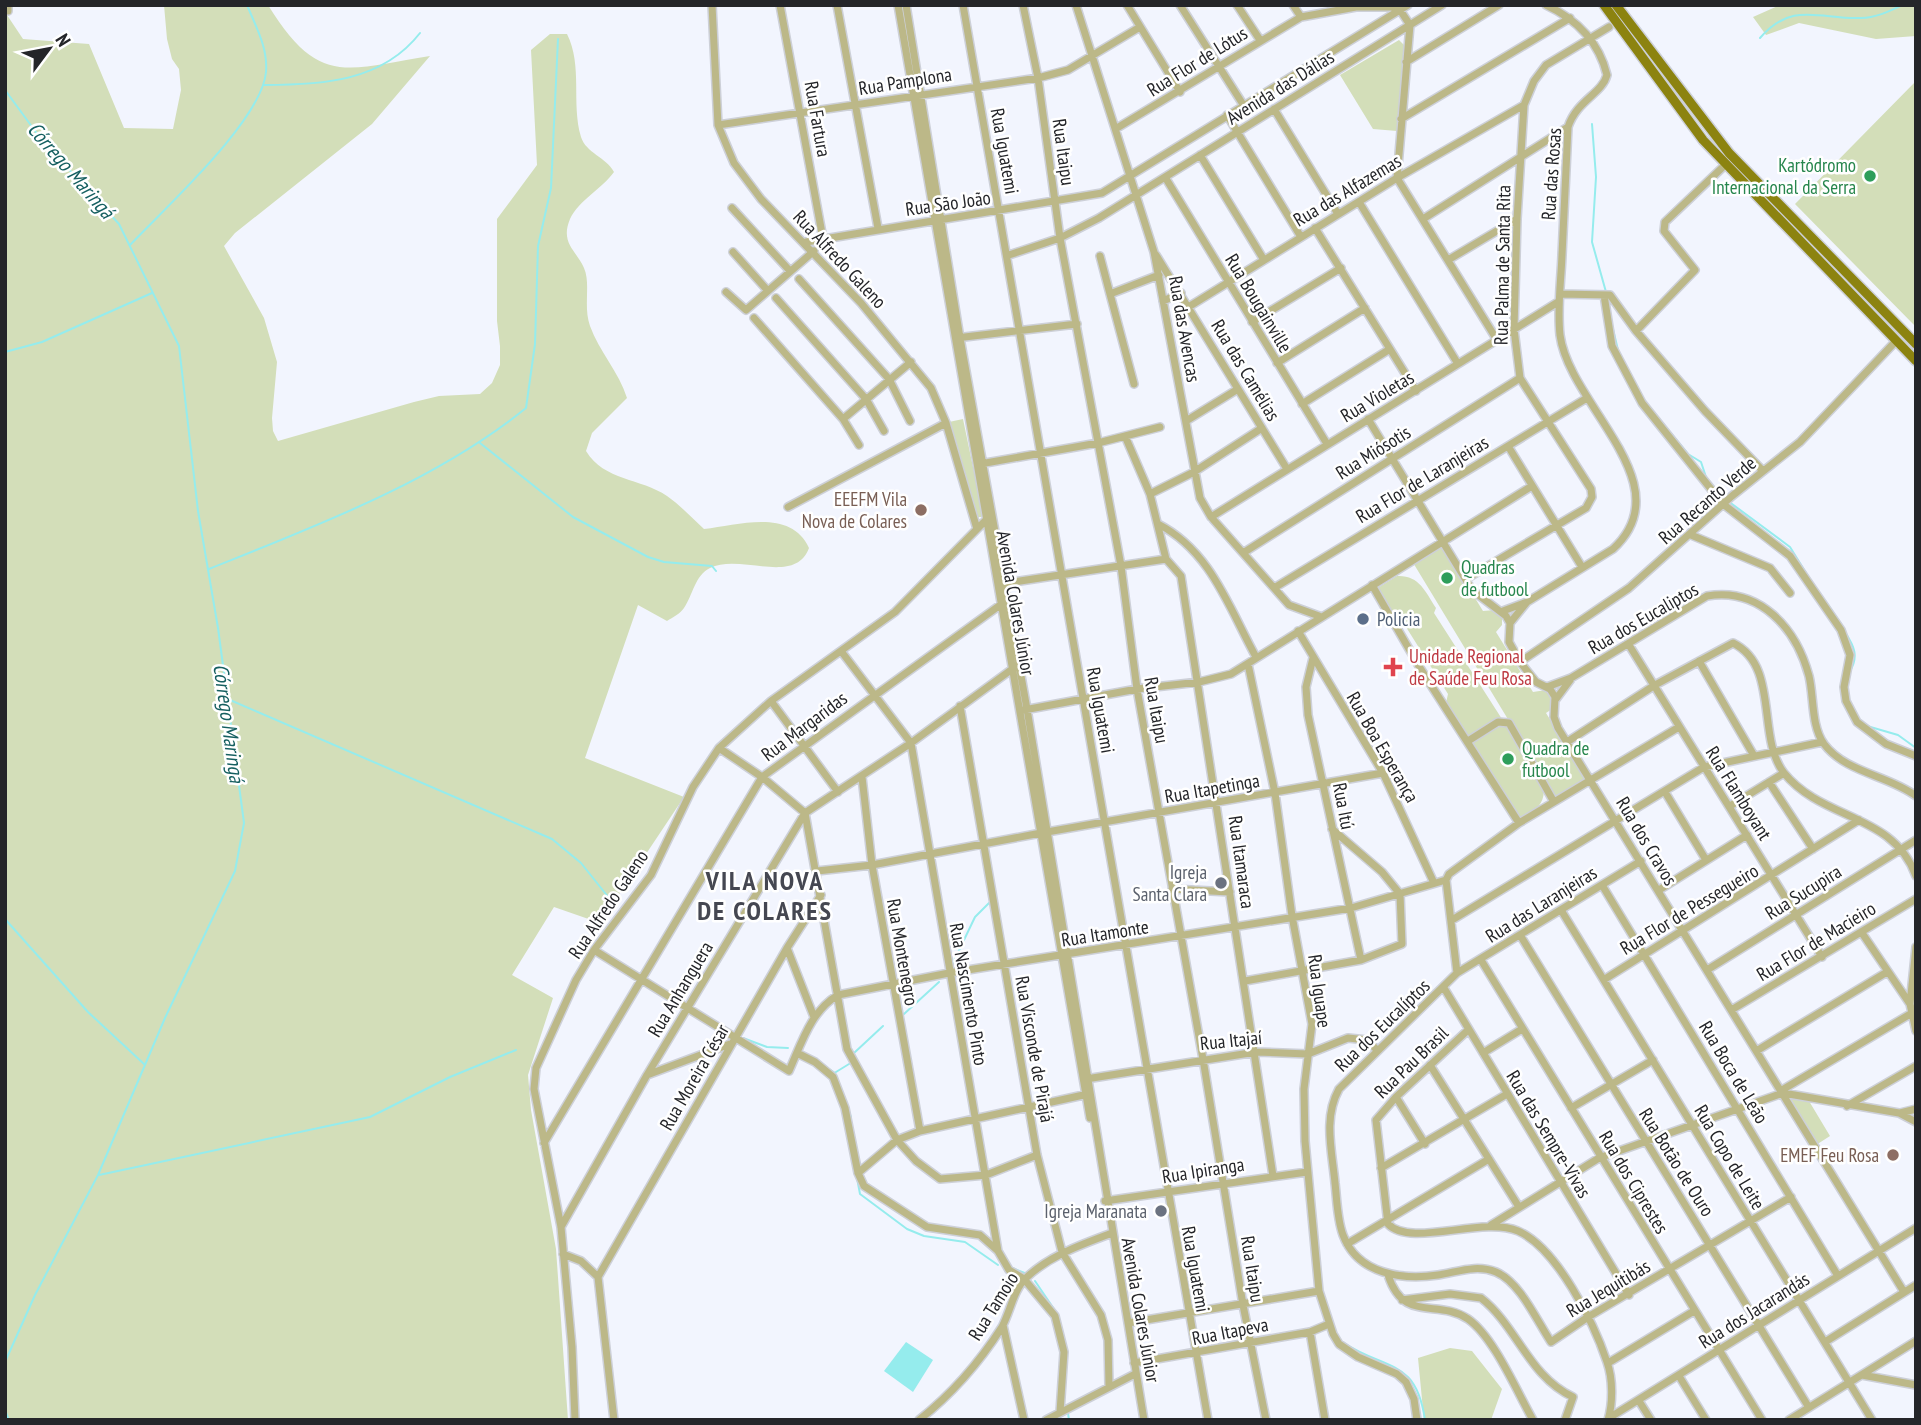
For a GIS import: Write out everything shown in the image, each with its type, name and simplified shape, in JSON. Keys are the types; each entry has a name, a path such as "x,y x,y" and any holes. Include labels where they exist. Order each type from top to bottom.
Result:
{"main road":[{"path":"1605,5 1683,115 1725,164 1916,361"},
{"path":"1616,5 1729,153 1916,344"}],"street":[{"name":"Rua Alfredo Galeno","path":"713,5 718,125 741,172 761,199 814,251 931,388 946,423 977,529"},
{"name":"Rua Fartura","path":"780,5 823,239"},
{"path":"837,5 878,228"},
{"name":"Avenida Colares Júnior","path":"898,5 938,221 1144,1420"},
{"name":"Avenida Colares Júnior","path":"906,5 916,95"},
{"name":"Rua Iguatemi","path":"963,5 1009,255 1124,947 1208,1420"},
{"name":"Rua Itaipu","path":"1023,5 1038,78 1060,238 1121,566 1137,689 1182,936 1243,1305 1266,1420"},
{"name":"Rua das Avencas","path":"1076,5 1154,252 1200,498 1211,517 1289,605 1320,615"},
{"path":"1127,5 1180,92"},
{"path":"1180,5 1244,106"},
{"path":"1237,5 1260,40"},
{"path":"1293,5 1301,17"},
{"name":"Avenida das Dálias","path":"1130,174 1408,5"},
{"name":"Avenida das Dálias","path":"1009,255 1060,238 1136,196 1442,5"},
{"path":"1406,62 1499,5"},
{"name":"Rua das Rosas","path":"1546,5 1570,18 1590,38 1606,75 1601,87 1580,104 1569,127 1559,298 1564,352 1587,398 1631,470 1638,499 1628,529 1613,549 1582,567"},
{"name":"Rua Flor de Lótus","path":"1117,128 1301,17 1356,6 1391,6 1400,10"},
{"path":"1400,10 1410,25 1397,178 1497,340"},
{"path":"1401,119 1570,18"},
{"name":"Rua Pamplona","path":"718,125 1038,78 1068,70 1094,57 1140,27"},
{"name":"Rua Palma de Santa Rita","path":"1466,579 1586,508 1592,497 1591,489 1520,378 1514,329 1517,219 1524,105 1534,81 1546,65 1609,27"},
{"name":"Rua das Alfazemas","path":"1190,306 1397,178 1524,105"},
{"path":"1274,109 1338,214"},
{"path":"1227,116 1301,237"},
{"path":"1423,219 1569,127"},
{"path":"1200,155 1264,260"},
{"path":"1636,331 1695,270 1664,231 1665,222 1725,164"},
{"name":"Rua São João","path":"806,243 878,228 938,221 1102,193 1130,174"},
{"name":"Rua Bougainville","path":"1165,177 1326,444"},
{"path":"1359,202 1458,364"},
{"path":"732,208 790,271"},
{"path":"1448,260 1517,219"},
{"path":"1315,228 1416,391"},
{"path":"726,292 746,310 814,251"},
{"path":"733,252 768,291"},
{"name":"Rua das Camélias","path":"1154,252 1190,306 1287,469"},
{"path":"1100,256 1134,384"},
{"path":"1252,322 1341,268"},
{"path":"1110,295 1159,275"},
{"path":"799,279 889,379 910,421"},
{"path":"1163,301 1181,293"},
{"path":"1559,298 1606,295"},
{"path":"1606,295 1705,411 1763,471"},
{"path":"1606,295 1612,346 1642,403 1726,501 1790,556 1829,610 1841,630 1850,655 1844,687 1846,701 1857,722 1886,744 1916,755"},
{"path":"776,298 866,399 884,431"},
{"name":"Rua Violetas","path":"1211,517 1416,391 1559,298"},
{"path":"1277,363 1365,308"},
{"path":"754,318 843,419 859,445"},
{"path":"957,338 1077,324"},
{"name":"Rua Recanto Verde","path":"1520,662 1629,588 1726,501 1800,442 1896,341"},
{"path":"1301,404 1390,349"},
{"path":"843,419 911,362"},
{"name":"Rua Miósotis","path":"1243,553 1520,378"},
{"path":"1185,421 1238,388"},
{"name":"Rua Flor de Laranjeiras","path":"1274,588 1587,398"},
{"name":"Rua dos Cravos","path":"1368,419 1472,590 1503,611 1510,623 1509,642 1520,662 1536,682 1547,687 1556,699 1555,717 1567,742 1905,1292"},
{"path":"788,507 946,423"},
{"path":"980,464 1098,443 1160,427"},
{"path":"1150,494 1194,471 1262,428"},
{"name":"Rua Itamaraca","path":"1125,436 1150,494 1166,559 1181,576 1218,802 1234,926 1245,981 1273,1177"},
{"path":"1503,611 1527,602 1582,567 1508,446"},
{"path":"1023,710 1137,689 1216,679 1248,664 1320,615 1532,486"},
{"name":"Rua Alfredo Galeno","path":"575,1420 561,1227 536,1100 536,1068 560,1010 594,950 651,875 693,787 719,748 771,701 895,612 989,518"},
{"path":"1158,524 1181,538 1207,565 1256,657"},
{"path":"1691,535 1770,568 1790,593"},
{"path":"1001,584 1166,559"},
{"path":"1372,585 1420,668 1519,823"},
{"name":"Rua dos Eucaliptos","path":"1547,687 1571,678 1707,596 1725,593 1761,603 1783,624 1801,653 1822,742"},
{"path":"1510,623 1527,602"},
{"name":"Rua Margaridas","path":"544,1143 639,979 762,777 1004,603"},
{"name":"Rua Boa Esperança","path":"1298,631 1383,774 1434,883"},
{"path":"1567,742 1655,685 1727,643 1740,646 1760,679 1774,753 1784,773 1807,794 1884,832 1902,849 1916,876"},
{"name":"Rua Flamboyant","path":"1629,645 1822,957"},
{"path":"841,651 911,743"},
{"name":"Rua Itú","path":"1313,658 1306,687 1308,715 1361,960"},
{"path":"1699,661 1753,754"},
{"name":"Rua Iguape","path":"1248,664 1275,793 1292,916 1312,1024 1304,1088 1307,1172 1316,1239 1319,1291 1333,1335 1348,1351 1397,1374 1406,1382 1414,1399 1417,1420"},
{"name":"Rua Anhanguera","path":"561,1227 647,1074 805,813 911,743 1015,667"},
{"name":"Rua dos Eucaliptos","path":"1556,699 1571,678"},
{"path":"771,701 838,792"},
{"name":"Rua Visconde de Pirajá","path":"960,705 1037,1155 1062,1252 1101,1315 1108,1340 1109,1386"},
{"path":"1468,741 1499,722 1509,723 1554,802"},
{"path":"1457,973 1447,880 1456,867 1519,823 1679,727"},
{"path":"1452,920 1618,822 1704,767 1753,754 1774,753 1822,742 1849,765 1916,796"},
{"name":"Rua Nascimento Pinto","path":"911,743 998,1251"},
{"path":"719,748 762,777 805,813 847,1049 897,1140 916,1161 940,1179 986,1175 1037,1155"},
{"path":"1730,806 1784,773"},
{"name":"Rua Itapetinga","path":"817,871 872,865 982,842 1383,774"},
{"name":"Rua Montenegro","path":"862,777 872,865 920,1131"},
{"path":"1769,782 1813,849"},
{"path":"1665,792 1706,860"},
{"name":"Rua Flor de Pessegueiro","path":"1605,979 1773,877 1859,820"},
{"path":"1245,981 1361,960 1402,944 1400,894 1382,872 1332,829"},
{"path":"1659,890 1747,835"},
{"name":"Rua Sucupira","path":"1707,970 1916,841"},
{"name":"Rua das Laranjeiras","path":"1457,973 1641,861"},
{"name":"Rua Itamonte","path":"838,995 949,974 1350,908 1447,880"},
{"name":"Rua Boca de Leão","path":"1602,885 1838,1276"},
{"path":"1172,889 1230,892"},
{"name":"Rua Moreira César","path":"598,1277 733,1040 821,895"},
{"name":"Rua Flor de Macieiro","path":"1733,1010 1916,899"},
{"name":"Rua Copo de Leite","path":"1561,910 1872,1420"},
{"path":"1862,933 1911,1009"},
{"name":"Rua Botão de Ouro","path":"1520,934 1808,1406"},
{"path":"1916,947 1911,1009 1916,1031"},
{"path":"787,948 814,1017"},
{"path":"594,950 733,1040 789,1071 814,1017 824,1003 838,995"},
{"name":"Rua dos Ciprestes","path":"1481,960 1599,1158 1762,1420"},
{"path":"1758,1050 1887,972"},
{"name":"Rua dos Eucalíptos","path":"1347,1244 1338,1212 1328,1120 1339,1089 1457,973"},
{"name":"Rua das Sempre-Vivas","path":"1444,988 1629,1295"},
{"path":"1491,1226 1599,1158 1782,1092 1911,1009"},
{"path":"1483,1053 1522,1029"},
{"name":"Rua Pau Brasil","path":"1387,1220 1375,1124 1379,1114 1468,1030"},
{"name":"Rua Itajaí","path":"1086,1079 1256,1052 1308,1054 1348,1038 1367,1041 1377,1050"},
{"path":"647,1074 733,1040"},
{"path":"797,1053 815,1062 833,1077 845,1108 858,1173 864,1186 927,1227 980,1234 998,1251 1009,1270 1024,1279 1055,1315 1064,1352 1059,1412"},
{"path":"1571,1108 1653,1059"},
{"path":"1430,1065 1519,1207"},
{"path":"1846,1106 1916,1066"},
{"path":"1782,1092 1846,1106 1899,1113 1916,1122"},
{"path":"858,1173 897,1140 920,1131 1089,1094"},
{"path":"1381,1168 1507,1094"},
{"path":"1396,1097 1424,1144"},
{"path":"1899,1113 1916,1109"},
{"path":"1489,1159 1347,1244 1360,1259 1388,1275 1402,1300 1415,1307 1461,1315 1471,1321 1511,1377 1533,1420"},
{"name":"Rua Ipiranga","path":"1107,1202 1223,1182 1307,1172"},
{"name":"Rua Jequitibás","path":"1388,1275 1413,1277 1478,1267 1497,1272 1513,1286 1551,1342 1588,1317 1791,1197"},
{"path":"1387,1220 1391,1228 1408,1234 1491,1226 1517,1231 1540,1247 1588,1317 1608,1363 1611,1377 1608,1419"},
{"name":"Rua dos Jacarandás","path":"1608,1419 1916,1228"},
{"name":"Rua Tamoio","path":"919,1420 941,1403 967,1375 1003,1325 1024,1279 1062,1252 1112,1233"},
{"path":"563,1254 581,1261 598,1277 614,1420"},
{"path":"1825,1342 1916,1285"},
{"path":"1128,1323 1319,1291"},
{"path":"1402,1300 1450,1294 1481,1298 1553,1387 1573,1397 1565,1420"},
{"path":"1608,1363 1694,1311"},
{"name":"Rua Itapeva","path":"1134,1363 1310,1332 1329,1324"},
{"path":"1003,1325 1024,1420"},
{"path":"1310,1332 1325,1420"},
{"path":"1789,1420 1916,1340"},
{"path":"1049,1419 1135,1374"},
{"path":"1861,1375 1916,1385"},
{"path":"1679,1376 1706,1420"},
{"path":"1639,1401 1651,1420"}],"green space":[{"path":"164,5 268,5 286,32 303,50 320,61 337,66 377,65 430,56 372,124 235,233 224,246 264,318 277,362 272,418 273,431 278,441 439,396 480,394 492,383 500,365 497,219 537,165 531,50 550,34 567,34 575,59 581,137 587,147 614,172 574,212 567,227 567,234 570,246 586,274 590,326 627,398 592,433 586,451 594,461 613,474 667,496 704,529 748,523 777,523 801,536 809,548 802,559 792,565 765,567 722,564 710,568 701,575 682,610 667,621 638,605 585,758 684,797 600,923 554,907 512,975 553,998 528,1075 531,1110 556,1249 568,1420 5,1420 5,12 23,39 89,44 124,128 173,129 181,90 179,69 172,59 167,39"},
{"path":"1780,5 1916,5 1916,36 1876,39 1799,23 1766,35 1753,17"},
{"path":"1399,40 1404,45 1397,131 1373,129 1340,75"},
{"name":"Kartódromo Internacional da Serra","path":"1916,81 1916,327 1795,204"},
{"path":"963,419 983,515 981,517 977,517 949,427 949,422"},
{"path":"1441,543 1483,611 1495,610 1502,616 1502,625 1496,632 1533,692 1546,690 1553,696 1552,709 1546,713 1588,781 1557,800 1412,561"},
{"path":"1397,576 1411,578 1425,590 1436,608 1434,613 1543,783 1543,796 1539,806 1519,820 1446,703 1448,694 1401,619 1393,617 1376,589"},
{"path":"1787,1098 1809,1101 1830,1136 1816,1145"},
{"path":"1450,1348 1472,1351 1502,1389 1491,1420 1424,1420 1418,1358"}],"water":[{"path":"906,1342 933,1360 913,1392 884,1371"}],"waterway":[{"path":"130,245 210,163 248,114 260,92 266,72 265,55 247,5"},
{"path":"1760,38 1772,26 1796,15 1866,18 1903,5"},
{"path":"264,85 307,84 369,71 388,62 420,33"},
{"path":"209,569 333,518 414,480 454,458 526,408 535,344 538,246 551,188 558,39"},
{"name":"Córrego Maringá","path":"5,90 41,139 119,224 179,346 198,511 218,628 244,823 235,871 165,1018 98,1175 35,1295 5,1362"},
{"path":"1592,124 1596,177 1592,242 1606,292"},
{"path":"5,352 42,342 152,293"},
{"path":"1612,325 1618,350"},
{"path":"1649,407 1688,454 1701,462 1707,480"},
{"path":"480,443 573,517 648,557 664,562 712,566 716,571"},
{"path":"1728,501 1790,547 1811,581"},
{"path":"1826,602 1841,624"},
{"path":"1845,632 1854,651 1850,671"},
{"path":"230,700 552,839 581,863 609,898"},
{"path":"1867,726 1898,735 1916,748"},
{"path":"952,965 975,917 989,903"},
{"path":"5,919 88,1012 144,1064"},
{"path":"904,1014 939,982"},
{"path":"854,1053 883,1026"},
{"path":"743,1038 767,1047 788,1048"},
{"path":"99,1175 370,1117 450,1077 516,1050"},
{"path":"803,1052 835,1073 851,1117"},
{"path":"836,1072 849,1064"},
{"path":"857,1178 860,1194 907,1229 924,1236 965,1242 998,1265"},
{"path":"1010,1267 1027,1274"},
{"path":"1035,1281 1054,1309"},
{"path":"1344,1343 1407,1376 1421,1400 1425,1420"},
{"name":"Córrego Maringá","path":"5,1410 9,1420"},
{"path":"1068,1413 1069,1420"}],"place":[{"name":"Kartódromo Internacional da Serra","path":"1870,176"},
{"name":"EEEFM Vila Nova de Colares","path":"921,510"},
{"name":"Quadras de futbool","path":"1447,578"},
{"name":"Policia","path":"1363,619"},
{"name":"Unidade Regional de Saúde Feu Rosa","path":"1393,667"},
{"name":"Quadra de futbool","path":"1508,759"},
{"name":"Igreja Santa Clara","path":"1221,883"},
{"name":"EMEF Feu Rosa","path":"1893,1155"},
{"name":"Igreja Maranata","path":"1161,1211"}],"district":[{"name":"VILA NOVA DE COLARES","path":"765,895"}]}
